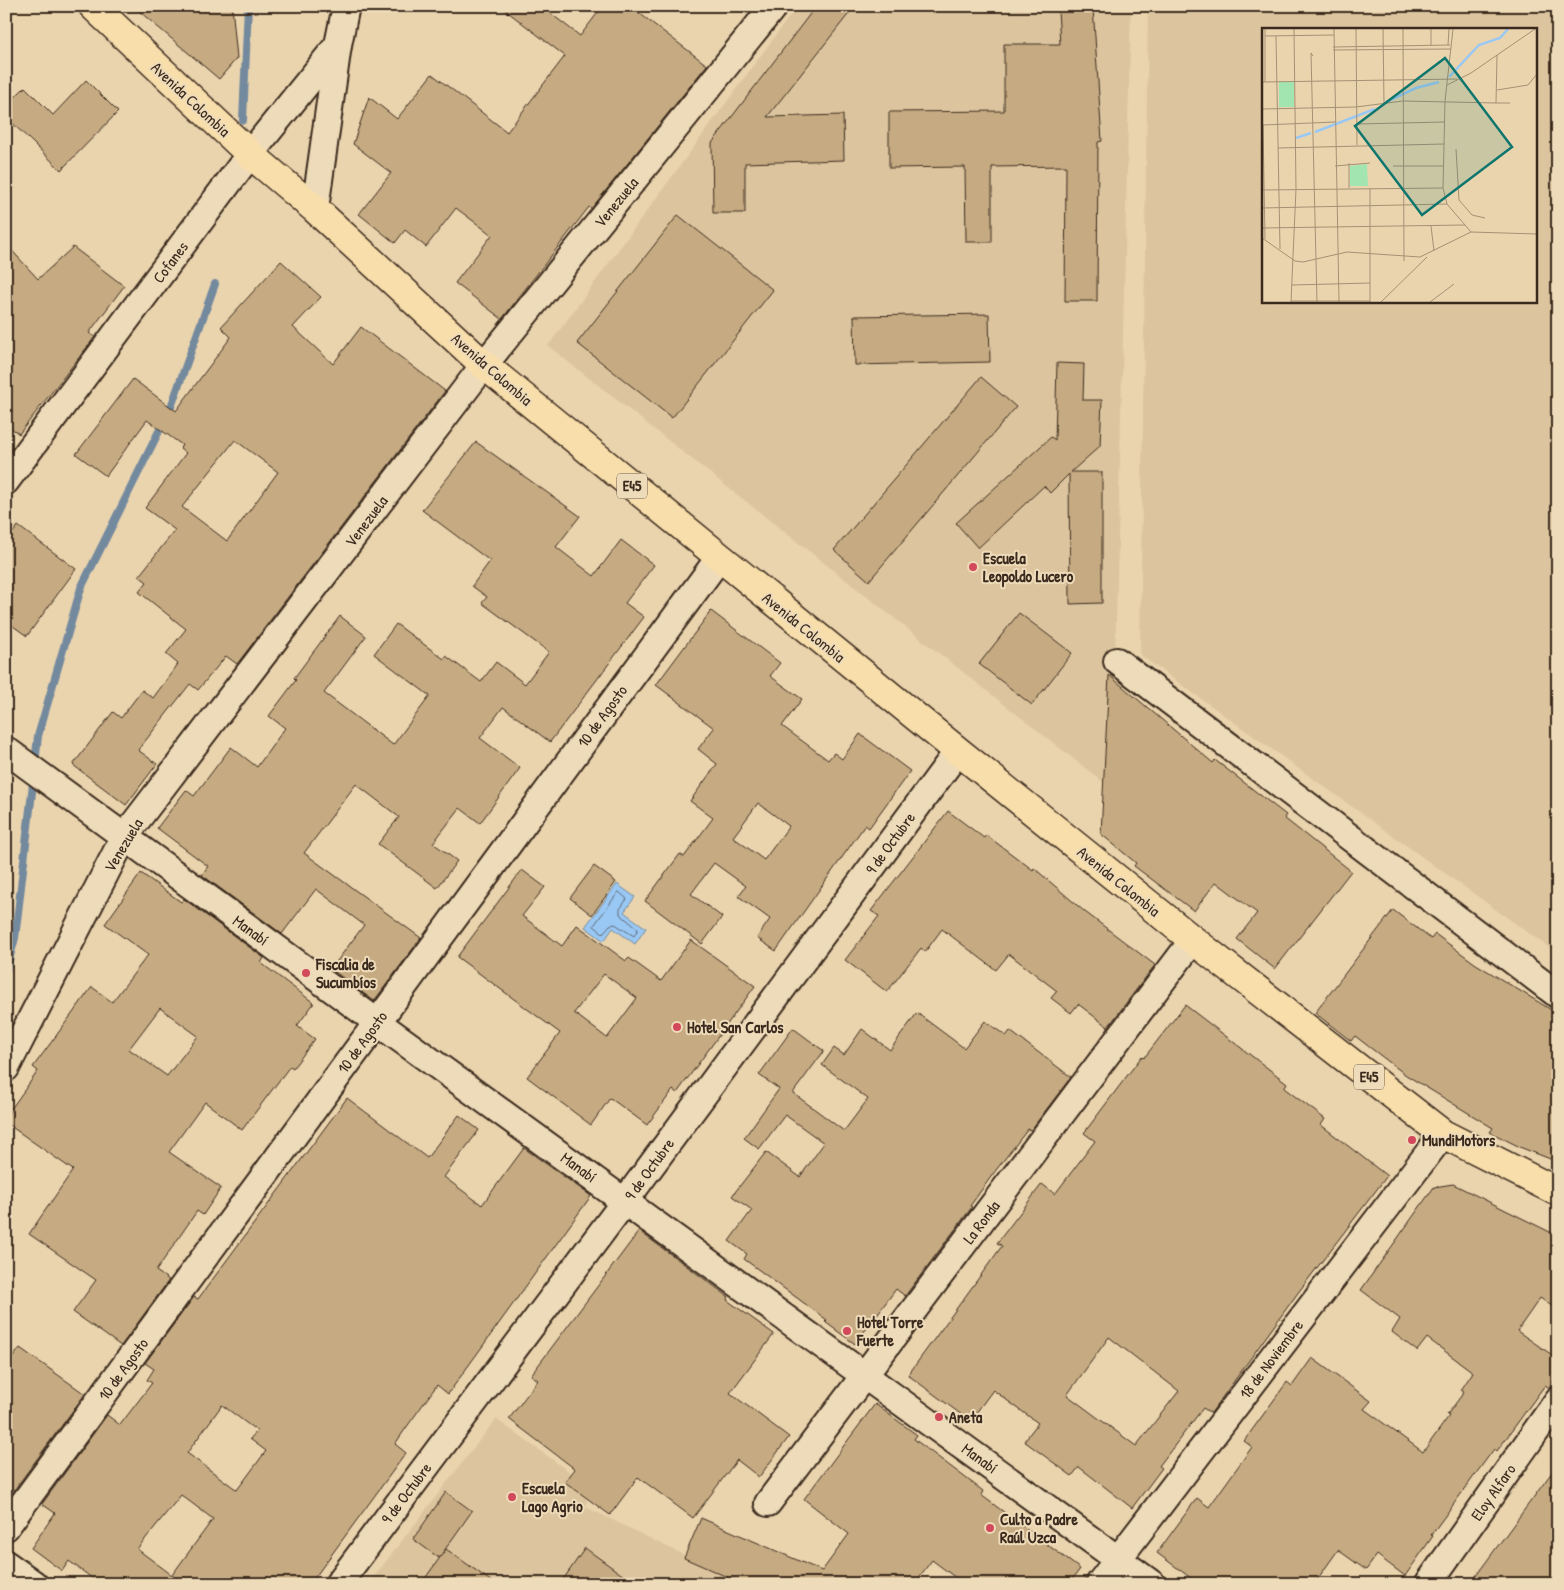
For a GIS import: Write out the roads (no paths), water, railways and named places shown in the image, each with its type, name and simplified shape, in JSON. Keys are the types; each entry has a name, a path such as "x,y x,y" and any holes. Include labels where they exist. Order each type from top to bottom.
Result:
{"main road":[{"name":"Avenida Colombia","path":"93,6 250,154 315,209 484,365 719,558 1193,940 1443,1134 1558,1192"}],"street":[{"name":"Cofanes","path":"315,209 338,45 346,6"},
{"name":"Venezuela","path":"6,1068 124,837 484,365 774,6"},
{"name":"Cofanes","path":"6,482 250,154 338,45"},
{"name":"10 de Agosto","path":"6,1527 719,558"},
{"path":"1117,661 1558,995"},
{"name":"Manabí","path":"6,750 377,1022 1152,1584"},
{"name":"9 de Octubre","path":"338,1584 626,1201 958,751"},
{"name":"La Ronda","path":"768,1503 1193,940"},
{"name":"18 de Noviembre","path":"1099,1584 1443,1134"},
{"name":"Eloy Alfaro","path":"1428,1584 1558,1400"},
{"path":"6,1564 34,1584"}],"water":[{"path":"617,884 635,897 624,912 646,928 635,944 613,928 604,941 585,927"}],"waterway":[{"path":"243,120 248,6"},
{"path":"35,764 38,736 81,588 171,407 215,284"},
{"path":"6,971 15,938 34,775"}],"place":[{"name":"Escuela Leopoldo Lucero","path":"973,567"},
{"name":"Fiscalia de Sucumbíos","path":"306,973"},
{"name":"Hotel San Carlos","path":"677,1027"},
{"name":"MundiMotors","path":"1412,1140"},
{"name":"Hotel Torre Fuerte","path":"847,1331"},
{"name":"Aneta","path":"939,1417"},
{"name":"Escuela Lago Agrio","path":"512,1497"},
{"name":"Culto a Padre Raúl Uzca","path":"990,1528"}]}
